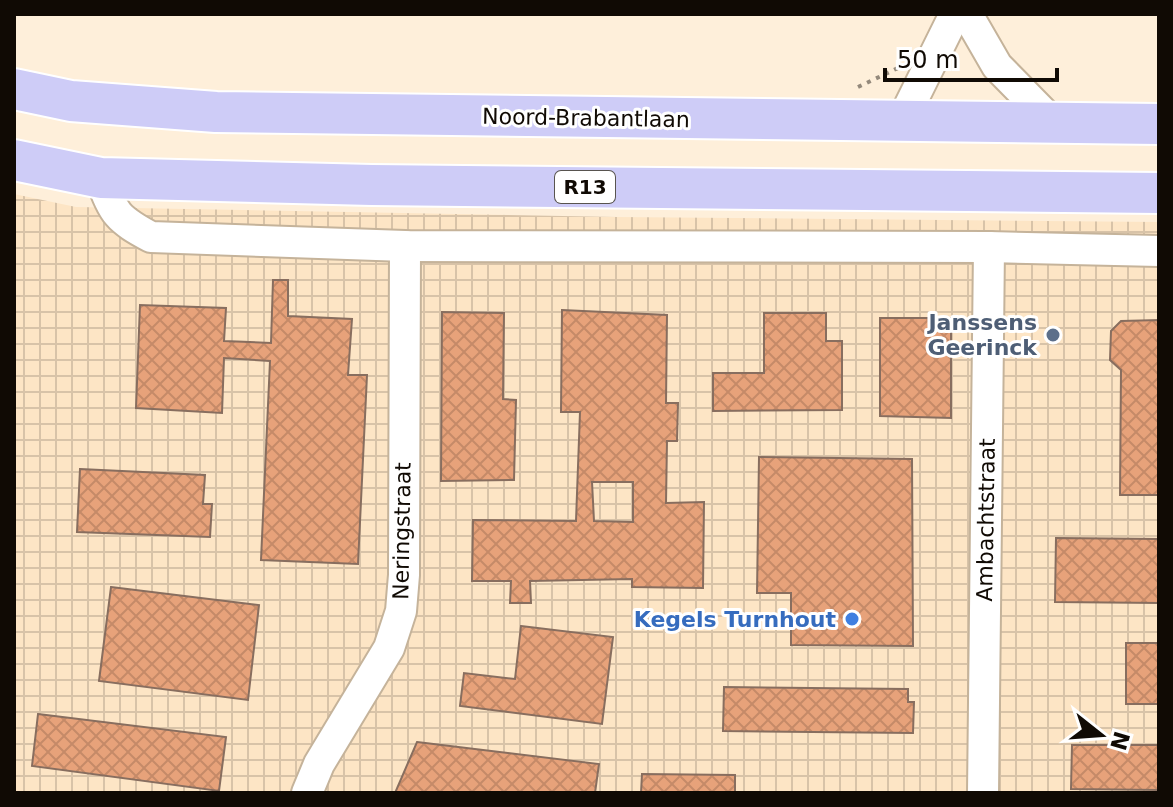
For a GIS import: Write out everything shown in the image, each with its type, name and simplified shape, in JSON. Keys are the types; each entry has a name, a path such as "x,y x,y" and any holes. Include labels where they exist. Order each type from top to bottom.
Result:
{"main road":[{"name":"Noord-Brabantlaan","path":"14,89 71,101 216,112 1159,124"},
{"name":"R13","path":"14,160 101,178 372,185 1159,193"}],"street":[{"path":"902,121 955,14"},
{"path":"967,14 997,66 1053,123"},
{"path":"101,178 109,205 134,228 151,237 405,246 989,247 1159,251"},
{"name":"Neringstraat","path":"307,793 319,764 389,648 401,611 404,575 405,246"},
{"name":"Ambachtstraat","path":"983,793 989,247"}],"shaded area":[{"path":"14,194 76,207 617,217 1159,222 1159,793 14,793"}],"building":[{"path":"273,280 288,280 288,316 352,319 348,375 367,375 358,564 261,560 270,361 224,358 222,413 136,408 140,305 226,308 224,341 271,343"},
{"path":"562,310 667,315 666,403 678,403 677,441 667,441 666,503 704,502 703,588 632,587 632,579 530,581 531,603 510,603 511,581 472,581 473,520 576,521 580,412 561,412","holes":["592,482 633,482 633,522 594,521"]},
{"path":"442,312 504,313 503,399 516,400 514,480 441,481"},
{"path":"764,313 826,313 826,341 842,341 842,410 713,411 713,373 764,373"},
{"path":"880,318 951,318 951,418 880,416"},
{"path":"1159,320 1159,495 1120,495 1121,370 1110,360 1111,331 1121,321"},
{"path":"759,457 912,459 913,646 791,645 791,593 757,593"},
{"path":"80,469 205,475 203,504 212,504 210,537 77,532"},
{"path":"1056,538 1159,539 1159,603 1055,602"},
{"path":"111,587 259,605 248,700 99,681"},
{"path":"521,626 613,637 602,724 460,706 464,673 515,679"},
{"path":"1126,643 1159,643 1159,704 1126,704"},
{"path":"724,687 908,689 908,702 914,702 913,733 723,731"},
{"path":"38,714 226,737 219,791 32,766"},
{"path":"417,742 599,764 595,793 395,793"},
{"path":"1072,745 1159,745 1159,790 1071,789"},
{"path":"642,774 735,775 735,793 641,793"}],"place":[{"name":"Janssens Geerinck","path":"1053,335"},
{"name":"Kegels Turnhout","path":"852,619"}]}
